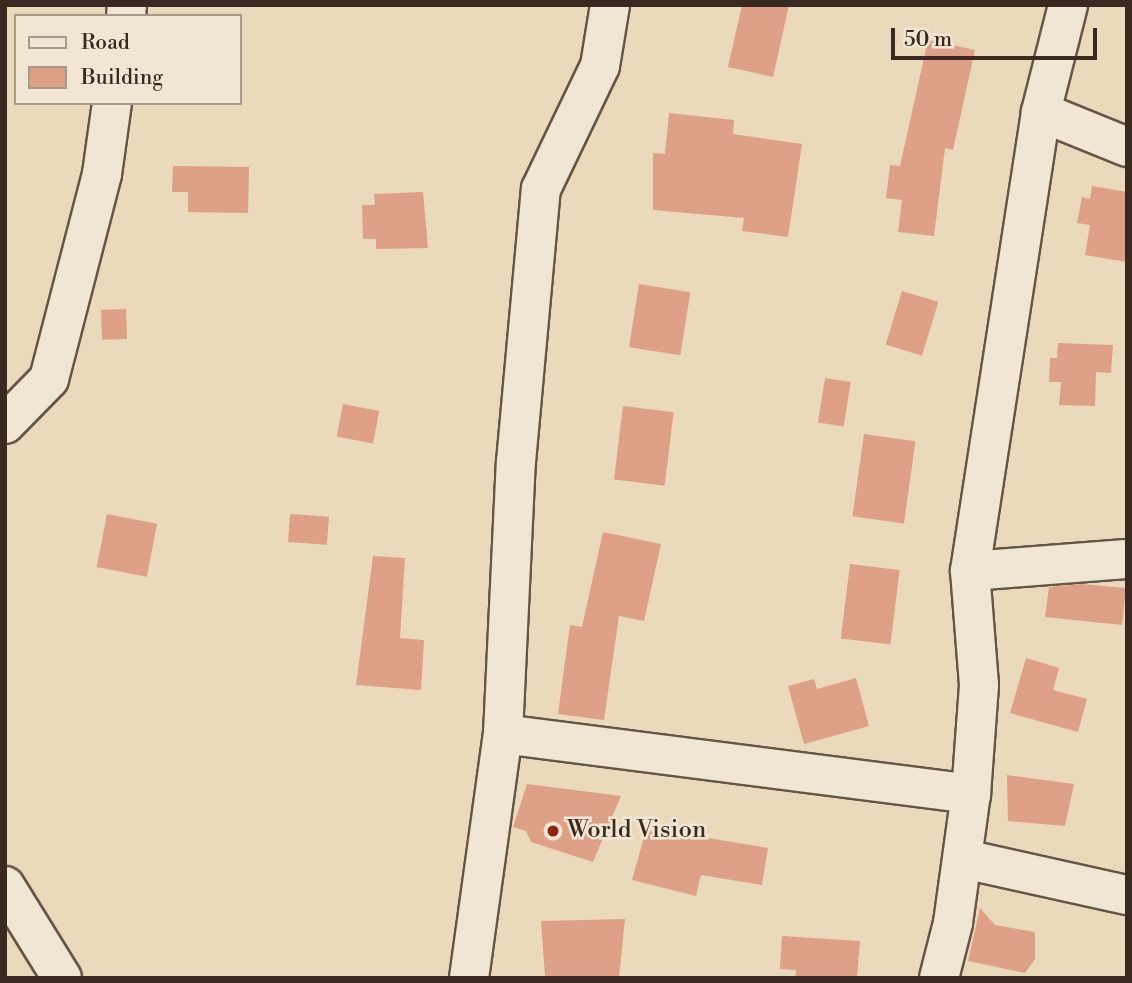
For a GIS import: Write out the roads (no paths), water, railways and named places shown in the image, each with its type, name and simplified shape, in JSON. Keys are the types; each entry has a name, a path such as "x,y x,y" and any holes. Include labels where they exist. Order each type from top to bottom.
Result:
{"street":[{"path":"469,978 503,734 516,462 541,189 600,66 610,5"},
{"path":"939,978 964,859 971,794 979,685 970,570 1041,112 1069,5"},
{"path":"5,424 48,379 102,174 112,105"},
{"path":"1041,112 1127,147"},
{"path":"970,570 1127,559"},
{"path":"503,734 971,794"},
{"path":"964,859 1127,895"},
{"path":"5,887 62,978"}],"place":[{"name":"World Vision","path":"553,831"}]}
